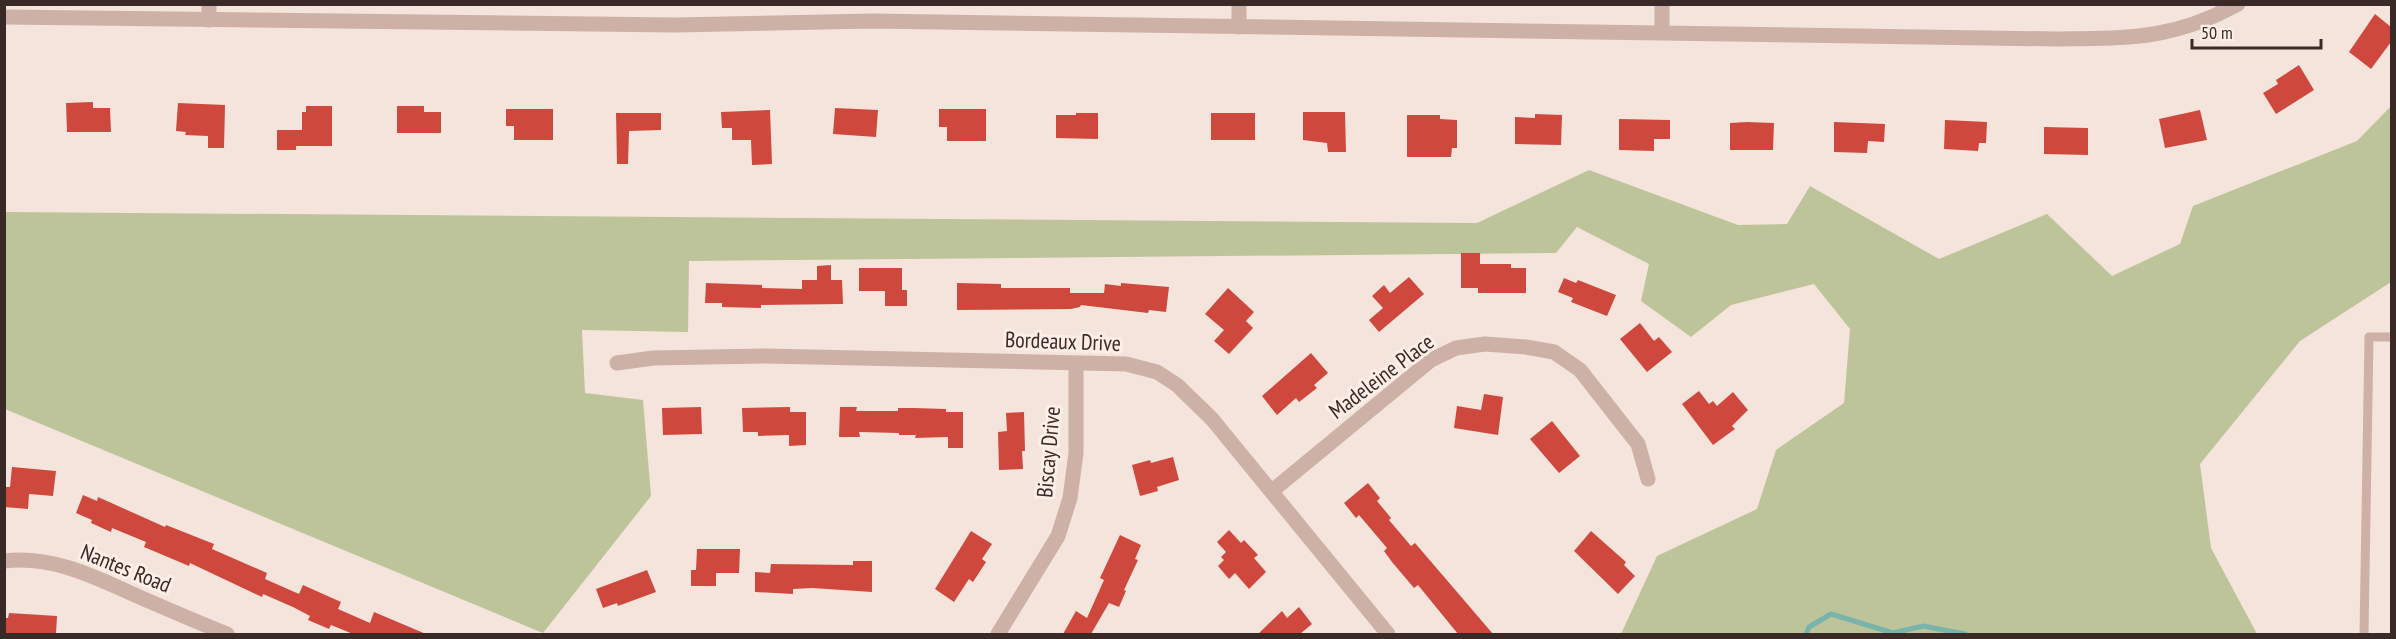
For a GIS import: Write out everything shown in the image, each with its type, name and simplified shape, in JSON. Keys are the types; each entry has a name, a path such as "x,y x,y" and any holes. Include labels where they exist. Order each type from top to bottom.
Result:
{"street":[{"path":"1239,4 1239,27"},
{"path":"1662,4 1662,32"},
{"path":"4,17 209,12 675,25 873,21 2128,38 2186,28 2238,4"},
{"name":"Madeleine Place","path":"1272,491 1431,360 1456,348 1485,344 1554,352 1580,370 1638,444 1648,479"},
{"name":"Bordeaux Drive","path":"617,363 653,358 767,356 1126,364 1157,372 1177,385 1212,419 1385,633"},
{"name":"Biscay Drive","path":"998,634 1058,537 1070,498 1076,453 1076,364"},
{"name":"Nantes Road","path":"4,561 32,560 72,569 227,634"}],"lane":[{"path":"2364,634 2369,337 2391,337"}],"green space":[{"path":"2392,105 2391,282 2300,341 2200,464 2211,548 2257,634 1621,634 1657,556 1757,509 1776,450 1844,403 1850,329 1814,284 1731,305 1691,337 1641,301 1649,264 1577,227 1556,253 689,261 688,332 582,330 585,393 643,400 651,496 543,633 5,409 4,212 1477,223 1589,170 1738,225 1787,224 1810,186 1939,259 2047,214 2112,276 2180,244 2193,206 2357,141"}],"building":[{"path":"2375,14 2391,27 2391,42 2371,69 2349,52"},
{"path":"2299,65 2314,90 2276,114 2263,93 2278,84 2276,80"},
{"path":"93,102 93,108 110,108 111,132 67,132 66,103"},
{"path":"178,103 225,105 224,148 208,148 208,136 185,135 186,132 176,131"},
{"path":"306,106 332,106 332,146 296,146 296,150 277,150 277,130 302,130 302,112 306,112"},
{"path":"397,106 424,106 424,112 441,112 441,133 397,133"},
{"path":"835,108 878,110 876,137 833,134"},
{"path":"506,109 553,109 553,140 514,140 514,126 506,126"},
{"path":"939,109 986,109 986,141 947,141 947,127 939,127"},
{"path":"770,110 772,164 752,165 751,140 732,140 732,128 722,128 721,112"},
{"path":"2200,110 2207,140 2165,148 2159,119"},
{"path":"1303,112 1345,112 1346,152 1328,152 1327,143 1303,140"},
{"path":"616,113 661,113 661,130 629,131 628,164 617,164"},
{"path":"1076,113 1098,113 1098,139 1056,138 1056,115 1076,115"},
{"path":"1211,113 1255,113 1255,140 1211,140"},
{"path":"1535,114 1562,115 1561,145 1515,144 1515,117 1535,118"},
{"path":"1407,115 1440,115 1440,119 1457,120 1457,148 1452,148 1451,157 1407,157"},
{"path":"1619,119 1670,120 1670,139 1654,139 1654,151 1619,150"},
{"path":"1945,120 1987,122 1986,143 1979,143 1978,151 1944,149"},
{"path":"1834,122 1885,124 1884,142 1868,141 1867,153 1834,152"},
{"path":"1730,123 1774,123 1773,150 1730,150"},
{"path":"2044,127 2088,128 2088,155 2044,154"},
{"path":"1461,253 1480,253 1480,264 1511,264 1511,268 1526,268 1526,293 1478,293 1478,288 1461,288"},
{"path":"831,265 831,280 842,280 843,304 761,305 761,308 722,307 722,303 705,303 706,283 802,289 802,280 817,280 817,266"},
{"path":"859,268 902,268 902,290 907,290 907,306 885,306 885,291 859,291"},
{"path":"1409,277 1424,294 1379,332 1369,320 1383,308 1372,296 1384,285 1390,293"},
{"path":"1564,278 1576,283 1578,280 1616,295 1607,316 1571,302 1573,298 1558,292"},
{"path":"957,283 1001,284 1001,288 1070,288 1070,293 1104,293 1105,284 1121,286 1121,283 1169,287 1166,312 1149,310 1148,313 1081,305 1071,309 957,310"},
{"path":"1228,288 1254,312 1246,321 1253,328 1229,354 1214,341 1224,330 1205,314"},
{"path":"1640,323 1654,341 1659,337 1672,352 1647,372 1620,339"},
{"path":"1311,353 1328,373 1314,385 1317,388 1299,402 1296,398 1277,415 1262,396"},
{"path":"1699,391 1709,404 1713,401 1717,406 1733,392 1748,410 1732,426 1735,429 1713,445 1682,404"},
{"path":"1484,394 1503,397 1498,435 1454,428 1457,406 1481,410"},
{"path":"701,407 702,434 663,435 662,408"},
{"path":"790,407 790,412 806,412 806,445 789,446 789,435 758,436 758,432 743,432 742,408"},
{"path":"840,407 857,407 856,411 898,411 898,408 914,408 963,412 963,448 948,448 948,437 915,438 916,435 899,435 899,433 859,432 860,437 839,437"},
{"path":"1024,412 1023,469 999,470 998,432 1007,431 1006,413"},
{"path":"1552,421 1580,456 1559,473 1530,439"},
{"path":"1173,457 1179,480 1157,487 1158,491 1140,496 1132,465"},
{"path":"12,467 56,471 53,496 29,494 28,509 4,507 6,487 10,487"},
{"path":"1368,483 1380,498 1377,501 1391,518 1389,520 1411,546 1415,543 1493,634 1458,634 1418,585 1414,588 1392,562 1384,551 1387,548 1359,515 1356,518 1344,503"},
{"path":"83,495 97,501 98,497 165,527 166,525 214,544 212,549 267,573 265,579 299,594 303,585 341,602 338,609 370,623 374,612 426,634 353,634 331,625 329,629 308,620 310,616 293,607 263,594 262,597 190,563 189,566 144,547 146,542 112,528 111,532 91,523 92,520 76,513"},
{"path":"1229,530 1241,543 1244,540 1258,555 1254,558 1266,572 1249,589 1235,573 1229,579 1218,566 1224,560 1221,557 1226,552 1217,542"},
{"path":"971,531 992,544 982,559 986,562 973,582 969,579 954,602 935,589"},
{"path":"1591,531 1626,562 1624,565 1635,576 1618,594 1574,551"},
{"path":"1120,535 1141,545 1135,559 1138,560 1119,607 1109,603 1091,634 1063,634 1076,611 1087,618 1104,580 1100,578"},
{"path":"697,549 740,549 739,573 716,573 716,586 691,586 691,570 696,570"},
{"path":"853,561 872,561 872,592 812,588 793,589 793,594 755,592 755,572 770,573 771,564 853,565"},
{"path":"647,570 656,592 618,606 617,603 603,608 596,589"},
{"path":"1299,607 1312,624 1300,634 1258,634 1282,611 1287,618"},
{"path":"9,613 57,616 56,634 4,634 4,618 8,618"}],"waterway":[{"path":"1806,634 1809,627 1831,614 1893,633 1923,626 1965,634"}]}
